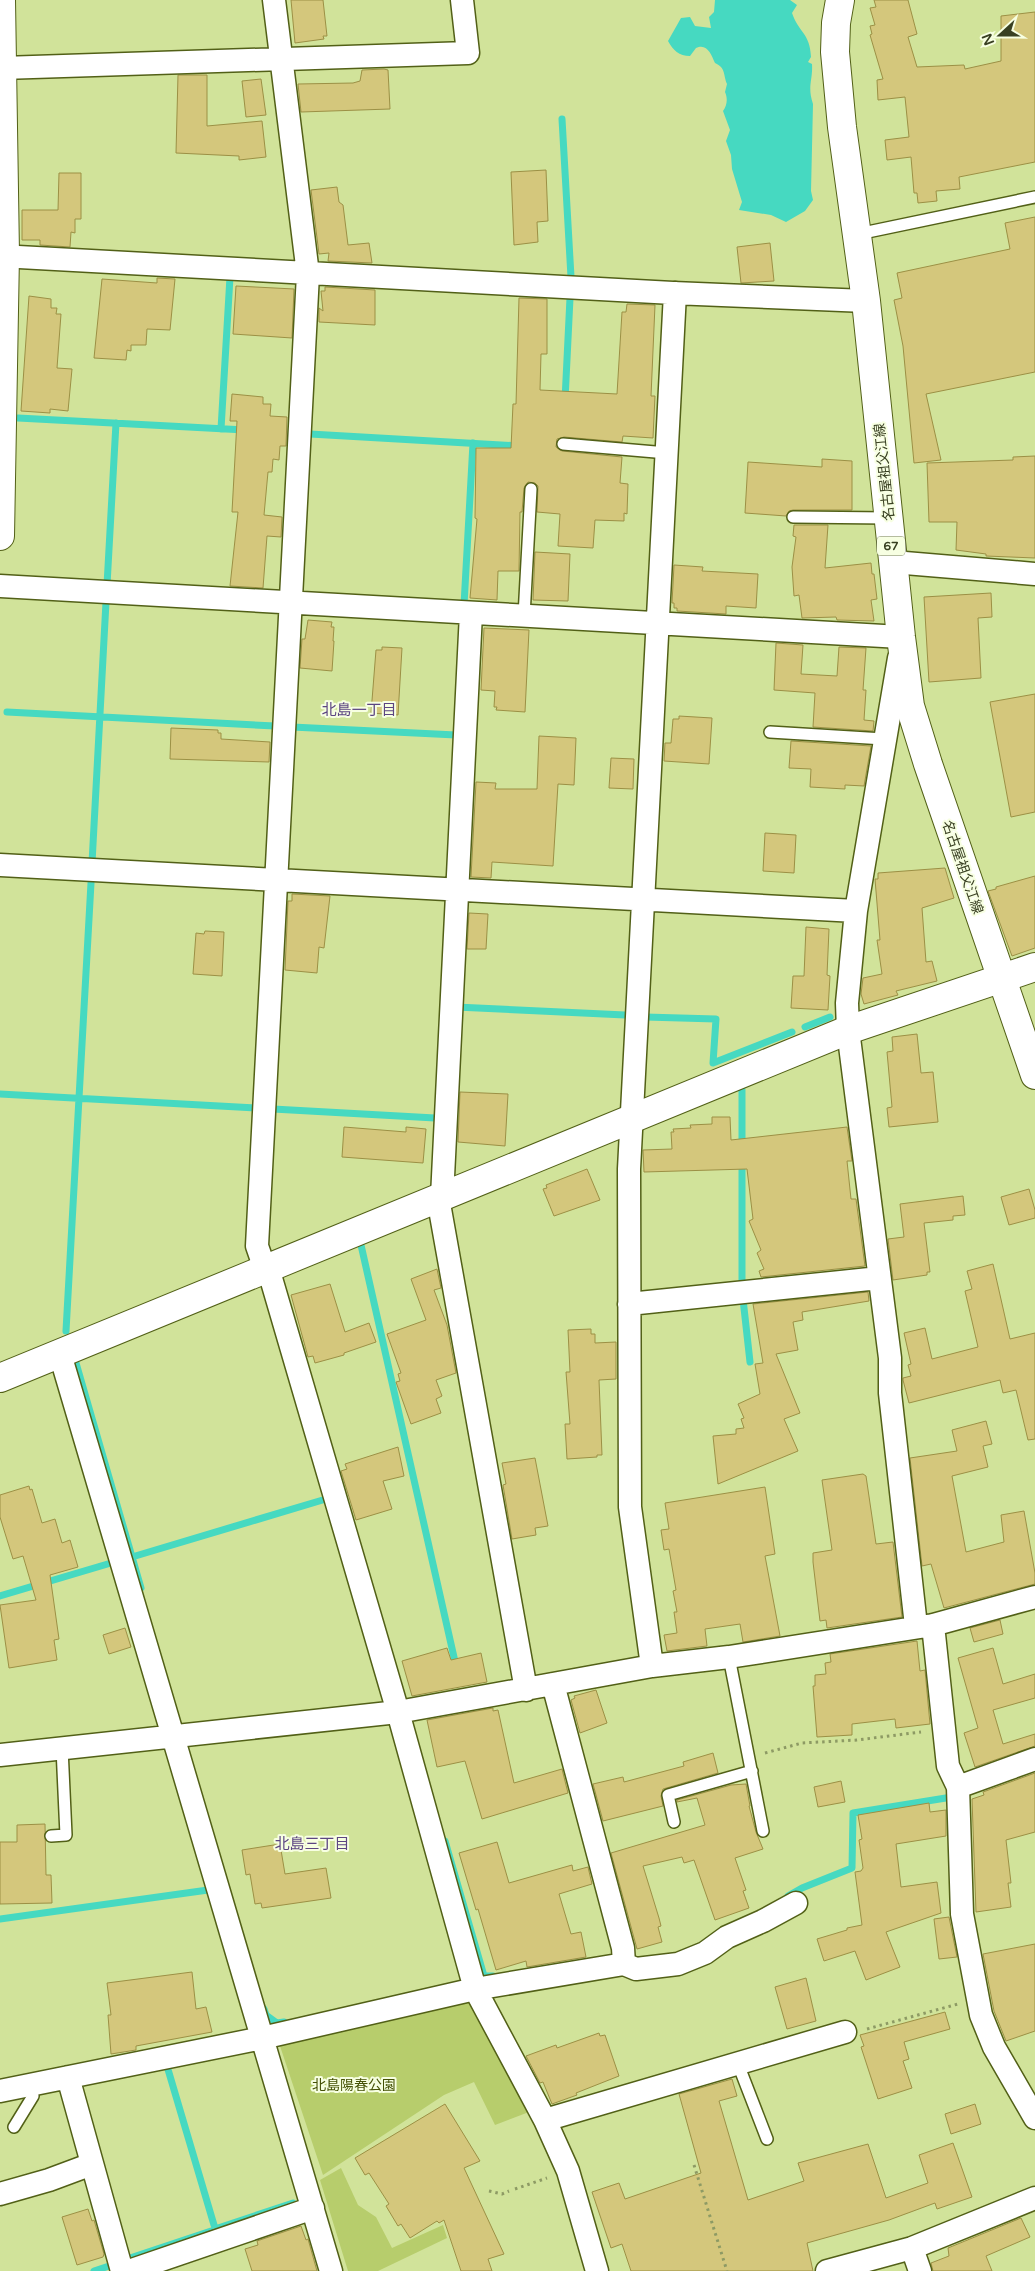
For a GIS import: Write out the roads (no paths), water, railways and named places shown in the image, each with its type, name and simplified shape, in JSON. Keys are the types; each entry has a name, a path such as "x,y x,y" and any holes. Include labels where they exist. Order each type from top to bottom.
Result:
{"street":[{"path":"0,536 1,0"},
{"path":"274,0 308,274 257,1246 266,1269 398,1712 474,1989 545,2120 568,2171 597,2271"},
{"path":"2,68 468,53 462,0"},
{"name":"名古屋祖父江線","path":"840,0 836,23 835,52 842,128 866,301 901,640 910,706 1035,1075"},
{"path":"2,255 308,274 866,301"},
{"path":"652,1666 630,1507 630,1120 675,293"},
{"path":"893,562 1035,574"},
{"path":"0,586 657,623 901,640 856,911 847,1003 848,1030 890,1358 890,1393 925,1626 944,1728 948,1766 958,1787 962,1914 981,2016 994,2047 1035,2118"},
{"path":"471,613 440,1198 526,1690"},
{"path":"0,865 856,911"},
{"path":"0,1378 848,1030 1035,967"},
{"path":"629,1304 879,1278"},
{"path":"60,1354 331,2271"},
{"path":"0,1755 398,1712 652,1666 729,1657 925,1626 1035,1597"},
{"path":"554,1684 623,1948 624,1964"},
{"path":"958,1787 1035,1759"},
{"path":"0,2091 262,2038 474,1989 624,1964 636,1969 678,1964 705,1953 727,1937 763,1921 796,1903"},
{"path":"545,2120 845,2032"},
{"path":"68,2077 122,2271"},
{"path":"0,2194 50,2180 92,2164"},
{"path":"827,2271 912,2248 1035,2198"},
{"path":"129,2271 312,2208"},
{"path":"912,2248 920,2271"}],"lane":[{"path":"858,234 1035,197"},
{"path":"563,444 667,453"},
{"path":"524,616 531,489"},
{"path":"792,518 888,518"},
{"path":"770,732 884,739"},
{"path":"729,1657 764,1831"},
{"path":"51,1836 66,1835 62,1748"},
{"path":"674,1822 668,1795 752,1770"},
{"path":"738,2064 767,2139"},
{"path":"14,2127 33,2096 31,2085"}],"water":[{"path":"715,0 790,0 797,5 792,13 809,43 811,57 808,62 812,64 810,88 813,104 811,191 813,200 805,211 786,222 771,215 739,210 742,202 726,141 730,130 723,111 727,102 725,92 727,84 724,72 715,63 706,48 696,48 690,56 686,56 677,52 668,41 681,18 690,17 695,26 711,28 709,17 714,12"}],"waterway":[{"path":"562,119 571,277"},
{"path":"221,429 230,277"},
{"path":"565,400 570,298"},
{"path":"18,418 245,430"},
{"path":"107,585 116,423"},
{"path":"310,434 520,446"},
{"path":"464,605 473,443"},
{"path":"92,863 106,602"},
{"path":"7,712 275,726"},
{"path":"292,727 456,735"},
{"path":"66,1331 91,883"},
{"path":"456,1007 625,1015"},
{"path":"645,1017 716,1019 713,1063 792,1032"},
{"path":"805,1027 830,1017"},
{"path":"742,1090 742,1148"},
{"path":"0,1094 256,1108"},
{"path":"273,1109 435,1118"},
{"path":"742,1161 742,1286"},
{"path":"361,1245 456,1666"},
{"path":"743,1299 750,1362"},
{"path":"76,1363 141,1588"},
{"path":"132,1557 326,1499"},
{"path":"0,1596 111,1563"},
{"path":"788,1896 802,1888 852,1868 853,1813 952,1797"},
{"path":"445,1841 484,1976 493,1976"},
{"path":"0,1919 208,1890"},
{"path":"264,2009 266,2015 277,2023 284,2022"},
{"path":"167,2066 214,2225"},
{"path":"218,2228 293,2203"},
{"path":"127,2259 211,2231"},
{"path":"94,2271 112,2265"}],"district":[{"name":"北島一丁目","path":"359,710"},
{"name":"北島三丁目","path":"312,1844"}],"park label":[{"name":"北島陽春公園","path":"354,2085"}]}
